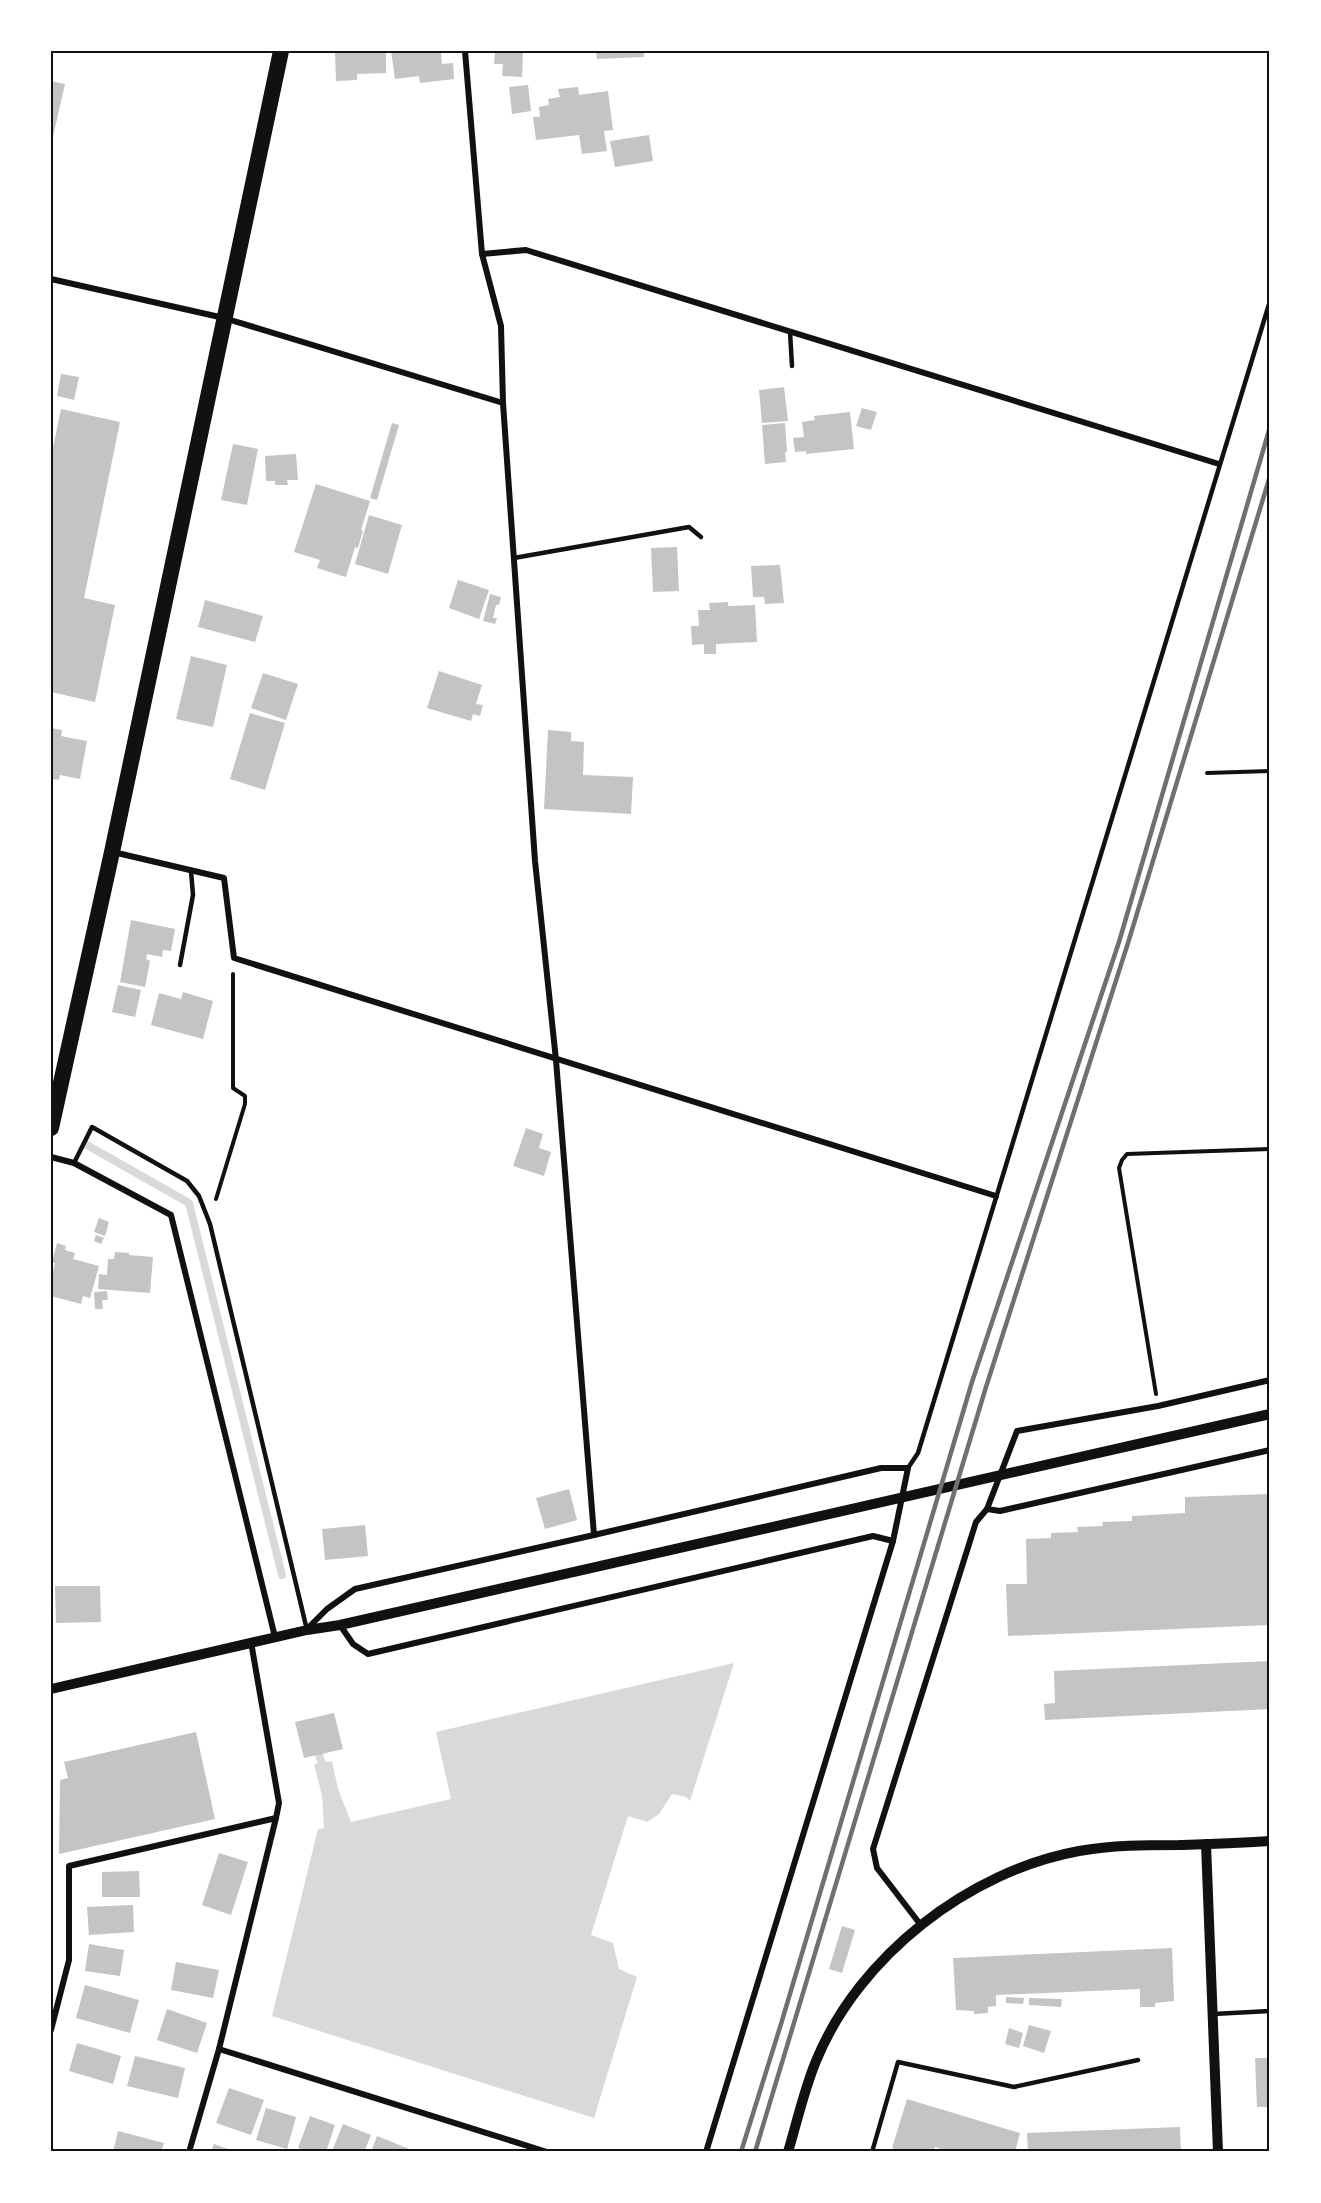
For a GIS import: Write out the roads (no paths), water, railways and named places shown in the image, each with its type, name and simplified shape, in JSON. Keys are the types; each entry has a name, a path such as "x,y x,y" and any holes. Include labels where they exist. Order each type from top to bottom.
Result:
{"highway":[{"path":"51,1128 112,852 281,51"}],"street":[{"path":"465,51 482,254 501,326 503,403 535,861 556,1060 594,1535"},
{"path":"482,254 526,250 1219,464"},
{"path":"51,279 224,318 503,403"},
{"path":"112,852 224,878 234,958 996,1196"},
{"path":"51,1157 74,1163 171,1215 274,1637"},
{"path":"920,1924 877,1868 873,1849 976,1522 987,1509 1017,1431 1158,1406 1270,1380"},
{"path":"51,1689 251,1642 340,1625 1270,1414"},
{"path":"987,1509 1000,1511 1270,1450"},
{"path":"307,1630 327,1609 355,1588 881,1468 908,1468 893,1541 706,2152"},
{"path":"340,1625 353,1644 368,1654 873,1536 893,1541"},
{"path":"189,2152 219,2049 279,1803 251,1642"},
{"path":"51,2030 69,1960 69,1866 276,1818"},
{"path":"788,2152 816,2061 840,2014 866,1979 920,1924 951,1902 978,1887 1044,1858 1080,1850 1125,1845 1270,1841"},
{"path":"1206,1844 1218,2152"},
{"path":"219,2049 547,2152"}],"lane":[{"path":"908,1468 918,1453 1270,301"},
{"path":"789,332 792,366"},
{"path":"514,558 689,526 701,537"},
{"path":"180,965 193,895 190,871"},
{"path":"74,1163 92,1128 187,1181 199,1196 207,1216 307,1630"},
{"path":"1212,2014 1270,2011"},
{"path":"872,2152 898,2062 1014,2087 1138,2060"}],"waterway":[{"path":"87,1145 189,1203 282,1575"},
{"path":"319,1754 324,1772"}],"railway":[{"path":"741,2152 972,1382 1119,942 1270,427"},
{"path":"755,2152 986,1387 1128,943 1270,476"}]}
